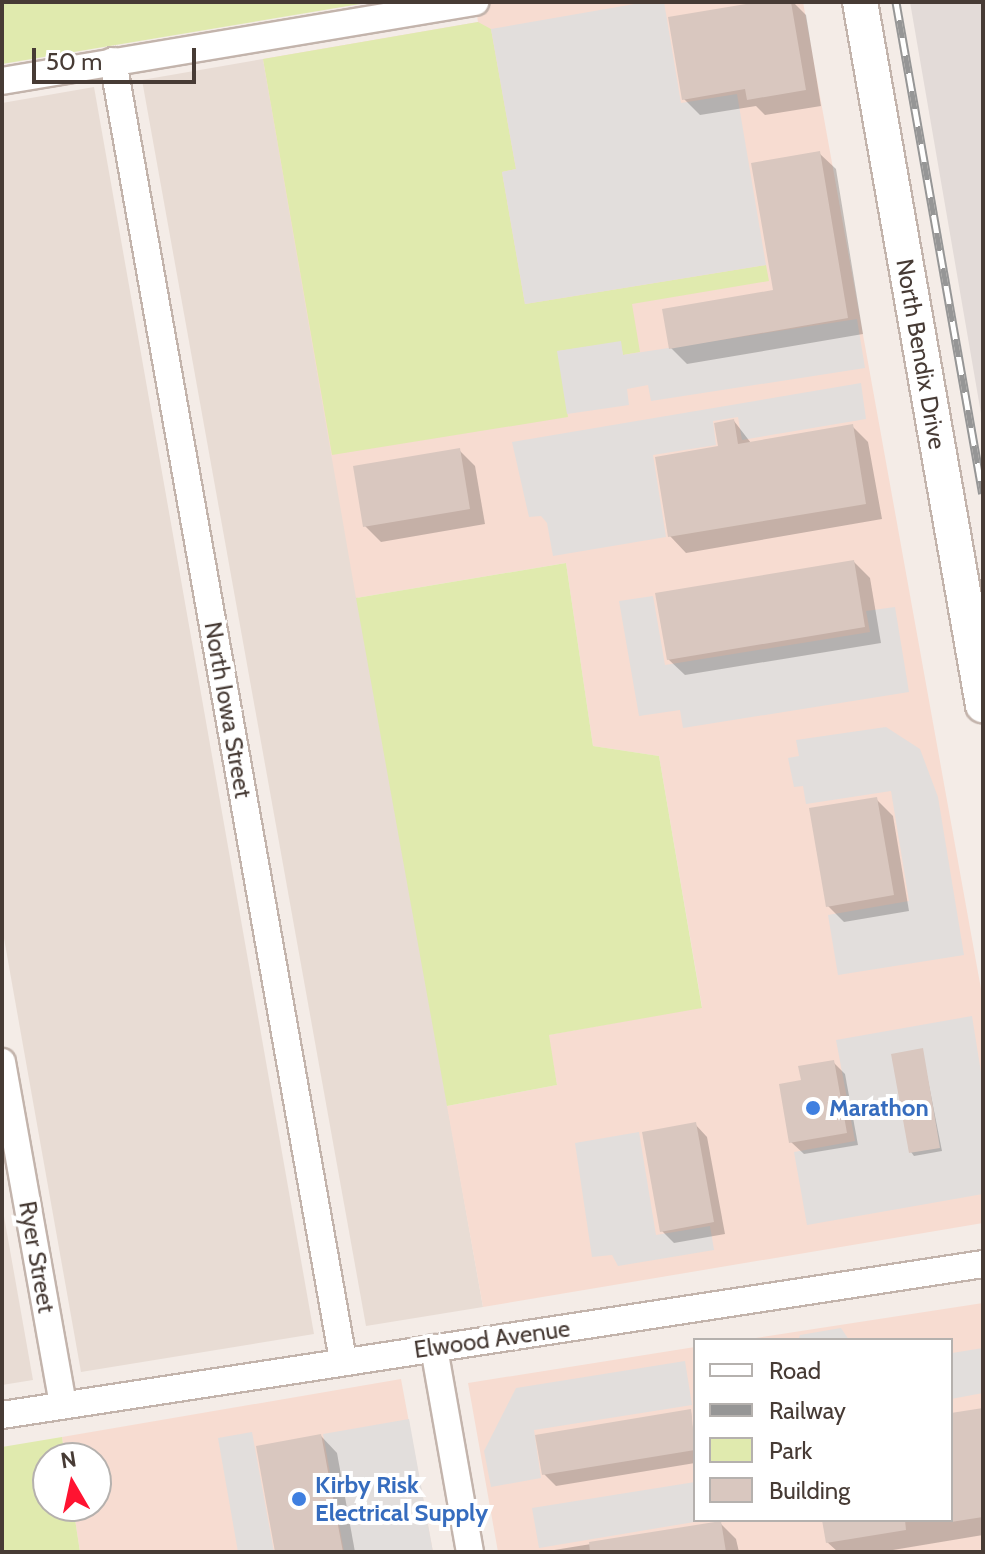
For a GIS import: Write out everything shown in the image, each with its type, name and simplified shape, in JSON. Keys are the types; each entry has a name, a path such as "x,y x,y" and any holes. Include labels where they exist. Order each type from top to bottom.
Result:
{"street":[{"path":"2,81 475,2"},
{"name":"North Bendix Drive","path":"860,2 983,705"},
{"name":"North Iowa Street","path":"113,61 343,1360"},
{"name":"Ryer Street","path":"2,1062 63,1405"},
{"name":"Elwood Avenue","path":"2,1415 343,1360 983,1264"},
{"path":"434,1348 470,1552"}],"shaded area":[{"path":"475,2 803,2 983,1000 983,1223 483,1307 447,1106 557,1085 548,1035 702,1007 659,756 593,746 566,563 356,598 263,59 478,22"},
{"path":"646,2 664,2 681,103 737,94 766,265 525,304 502,172 516,169 491,29"},
{"path":"910,2 983,2 983,425"},
{"path":"263,59 483,1307 366,1326 142,80"},
{"path":"94,87 314,1334 81,1372 2,927 2,103"},
{"path":"857,319 865,368 651,401 648,385 627,389 629,405 567,414 557,351 621,341 623,355"},
{"path":"861,383 866,419 742,440 738,417 713,421 716,445 653,455 666,537 553,556 547,523 541,516 529,517 512,442"},
{"path":"653,596 665,665 870,632 866,611 895,607 909,692 683,728 680,710 639,716 619,601"},
{"path":"886,727 920,749 938,797 964,955 838,975 828,915 909,901 891,791 806,804 803,786 794,787 788,758 799,756 796,740"},
{"path":"972,1016 983,1085 983,1194 807,1225 794,1152 855,1141 836,1040"},
{"path":"639,1132 656,1235 710,1226 714,1250 618,1266 612,1255 592,1257 575,1143"},
{"path":"2,1205 33,1380 2,1385"},
{"path":"983,1303 983,1552 498,1552 468,1383 693,1347 693,1522 953,1522 953,1338 756,1338"},
{"path":"841,1328 848,1338 799,1338 800,1335"},
{"path":"983,1348 983,1393 953,1399 953,1353"},
{"path":"685,1361 692,1405 534,1430 541,1478 491,1487 484,1451 516,1388"},
{"path":"401,1379 433,1552 80,1552 75,1522 112,1522 112,1442 63,1442 62,1437"},
{"path":"409,1419 433,1552 344,1552 323,1434"},
{"path":"252,1432 274,1552 238,1552 218,1438"},
{"path":"693,1482 694,1522 539,1548 532,1508"}],"green space":[{"path":"2,2 372,2 2,64"},
{"path":"478,22 491,29 516,169 502,172 525,304 766,265 769,281 632,304 640,352 623,355 620,342 558,351 568,417 332,455 263,59"},
{"path":"566,563 593,746 659,756 702,1008 549,1035 557,1085 447,1106 356,598"},
{"path":"62,1437 63,1442 32,1442"},
{"path":"32,1442 32,1522 75,1522 80,1552 2,1552 2,1447"}],"building":[{"path":"758,2 791,2 806,90 747,100 745,89 682,100 668,17"},
{"path":"820,151 848,318 669,349 662,309 773,290 751,163"},
{"path":"734,419 738,444 853,424 866,504 668,537 655,457 718,446 714,423"},
{"path":"460,448 470,509 363,527 353,466"},
{"path":"854,560 865,627 667,660 655,593"},
{"path":"877,797 894,895 826,907 809,808"},
{"name":"Marathon","path":"923,1048 940,1148 909,1153 891,1054"},
{"name":"Marathon","path":"834,1060 847,1133 789,1143 779,1084 801,1080 798,1066"},
{"path":"696,1122 714,1222 660,1232 642,1132"},
{"path":"983,1408 983,1517 953,1522 953,1413"},
{"path":"691,1409 693,1450 542,1475 535,1435"},
{"name":"Kirby Risk Electrical Supply","path":"321,1434 343,1552 275,1552 256,1446"},
{"path":"721,1522 726,1552 590,1552 589,1542"},
{"path":"822,1522 905,1522 906,1530 826,1543"}],"railway":[{"path":"896,2 983,493"}],"place":[{"name":"Marathon","path":"813,1108"},
{"name":"Kirby Risk Electrical Supply","path":"299,1499"}]}
